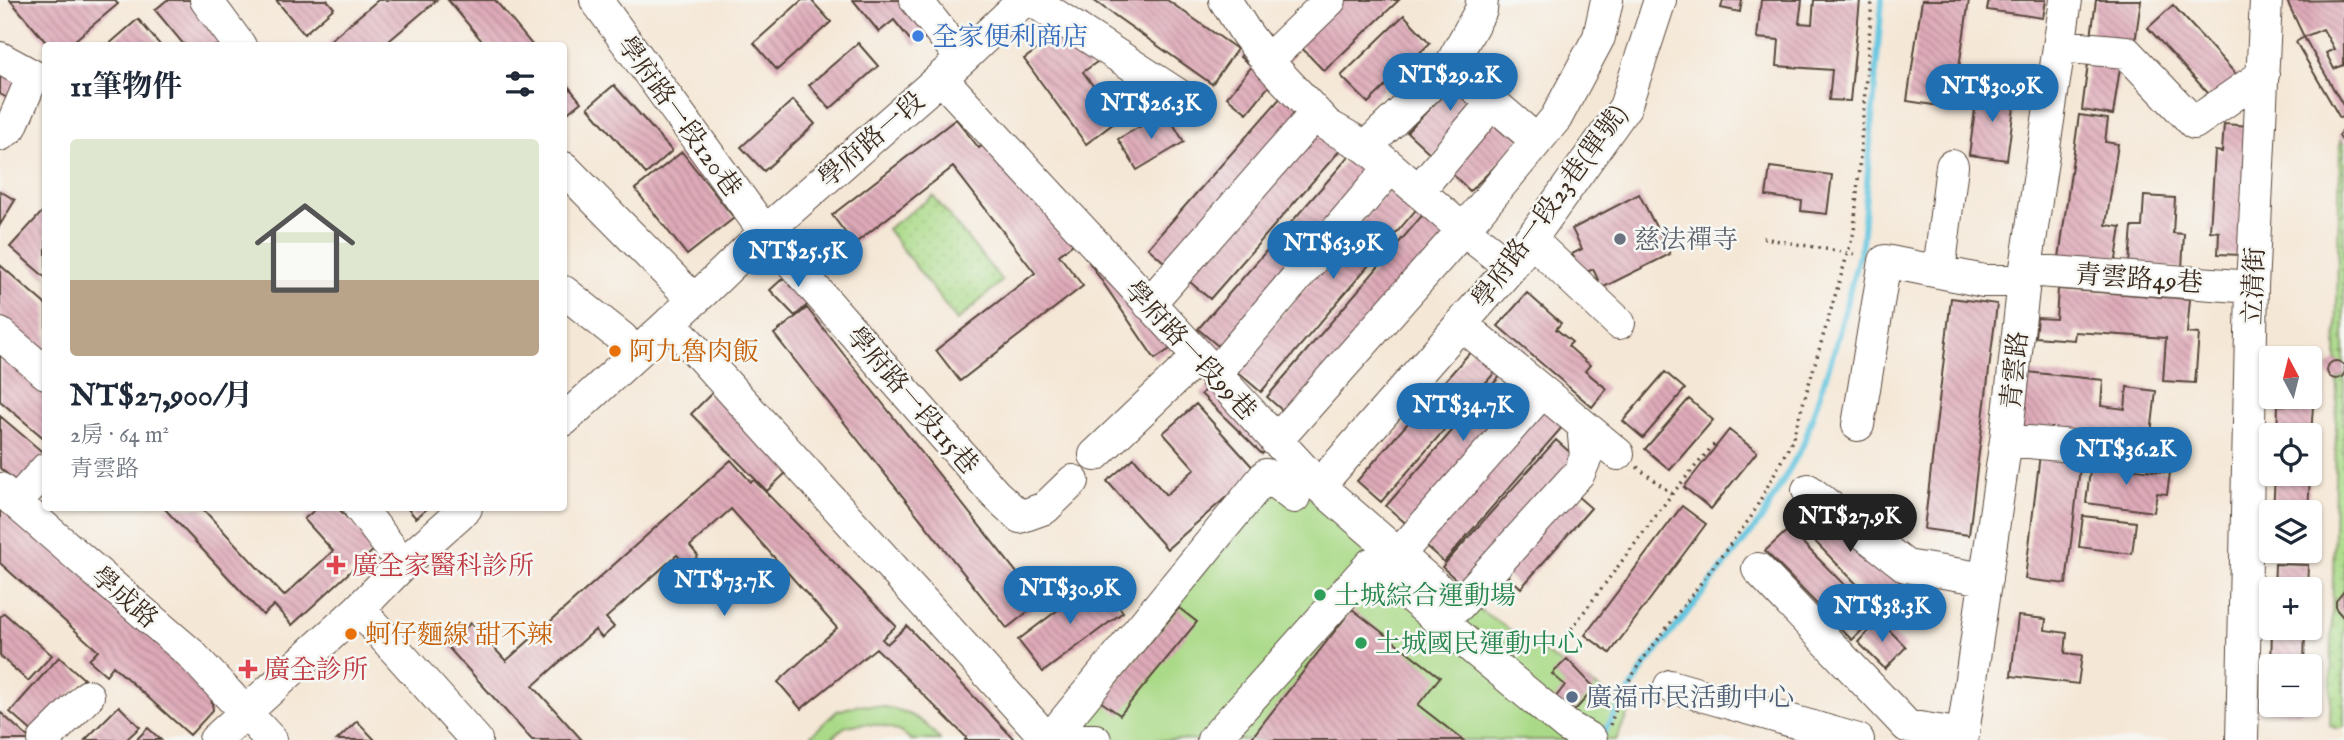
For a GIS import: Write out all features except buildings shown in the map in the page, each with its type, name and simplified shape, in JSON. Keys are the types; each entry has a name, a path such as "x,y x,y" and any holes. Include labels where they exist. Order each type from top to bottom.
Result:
{"street":[{"path":"206,0 237,42"},
{"name":"學府路一段120巷","path":"596,0 765,232"},
{"name":"學府路一段99巷","path":"916,0 951,69 1149,304 1276,441 1306,492 1398,555 1458,606 1579,473 1586,457 1583,425"},
{"name":"學府路一段","path":"567,417 765,232 951,69 1024,0"},
{"path":"1031,0 1192,104"},
{"path":"1225,0 1267,61 1327,125 1366,147 1511,267"},
{"path":"1267,61 1329,0"},
{"path":"1366,147 1450,66 1481,10 1482,0"},
{"path":"1276,441 1463,230 1556,118 1599,37 1607,0"},
{"name":"學府路一段23巷(單號)","path":"1306,492 1511,267 1625,107 1660,0"},
{"name":"青雲路","path":"1963,738 2006,440 2025,276 2066,0"},
{"name":"立清街","path":"2242,740 2252,287 2266,0"},
{"path":"2059,46 2126,52 2194,123 2263,75"},
{"path":"0,58 33,76 11,127 0,135"},
{"path":"1450,66 1537,141"},
{"path":"1418,191 1493,103"},
{"path":"1149,304 1316,113"},
{"path":"1940,272 1952,166"},
{"path":"1095,455 1206,366 1391,167"},
{"path":"567,171 690,296"},
{"name":"學府路一段115巷","path":"765,232 995,494 1020,517 1045,508 1073,481"},
{"path":"1530,239 1619,323"},
{"path":"1858,425 1885,261"},
{"name":"青雲路49巷","path":"1885,261 1984,281 2025,276 2252,287"},
{"path":"567,294 622,338 635,354"},
{"path":"670,322 1049,740 1266,475 1306,492"},
{"path":"1461,324 1618,454"},
{"path":"0,334 42,370"},
{"path":"1398,555 1542,392"},
{"path":"2006,440 2160,454"},
{"path":"8,495 42,472"},
{"path":"1808,490 1906,566 1986,579"},
{"name":"學成路","path":"8,495 190,653 271,740"},
{"path":"362,511 403,564"},
{"path":"215,740 463,511"},
{"path":"1213,740 1371,564 1567,726 1600,734"},
{"path":"1758,569 1907,726 1963,738"},
{"path":"359,609 477,740"},
{"path":"1670,686 1858,740"},
{"path":"44,740 88,696"},
{"path":"1063,740 1095,740"}],"path":[{"path":"1600,734 1640,663 1751,517 1792,441 1854,232 1871,0"},
{"path":"1763,238 1885,261"},
{"path":"1563,640 1672,494 1716,442"},
{"path":"1618,454 1672,494"}],"green space":[{"path":"2340,141 2344,144 2344,365 2336,361"},
{"path":"933,196 1002,281 957,321 887,229"},
{"path":"2344,375 2344,727 2337,729 2330,726 2337,380"},
{"name":"土城綜合運動場","path":"1283,480 1630,709 1616,740 1057,740"},
{"path":"858,705 904,712 932,730 940,740 911,740 889,728 864,724 845,727 830,740 806,740 837,711"}],"waterway":[{"path":"1601,737 1645,666 1761,520 1803,445 1835,348 1862,243 1882,0"}],"place":[{"name":"全家便利商店","path":"918,36"},
{"name":"慈法禪寺","path":"1620,239"},
{"name":"阿九魯肉飯","path":"615,351"},
{"name":"廣全家醫科診所","path":"336,565"},
{"name":"土城綜合運動場","path":"1320,595"},
{"name":"蚵仔麵線 甜不辣","path":"351,634"},
{"name":"土城國民運動中心","path":"1361,643"},
{"name":"廣全診所","path":"248,669"},
{"name":"廣福市民活動中心","path":"1572,697"}]}
